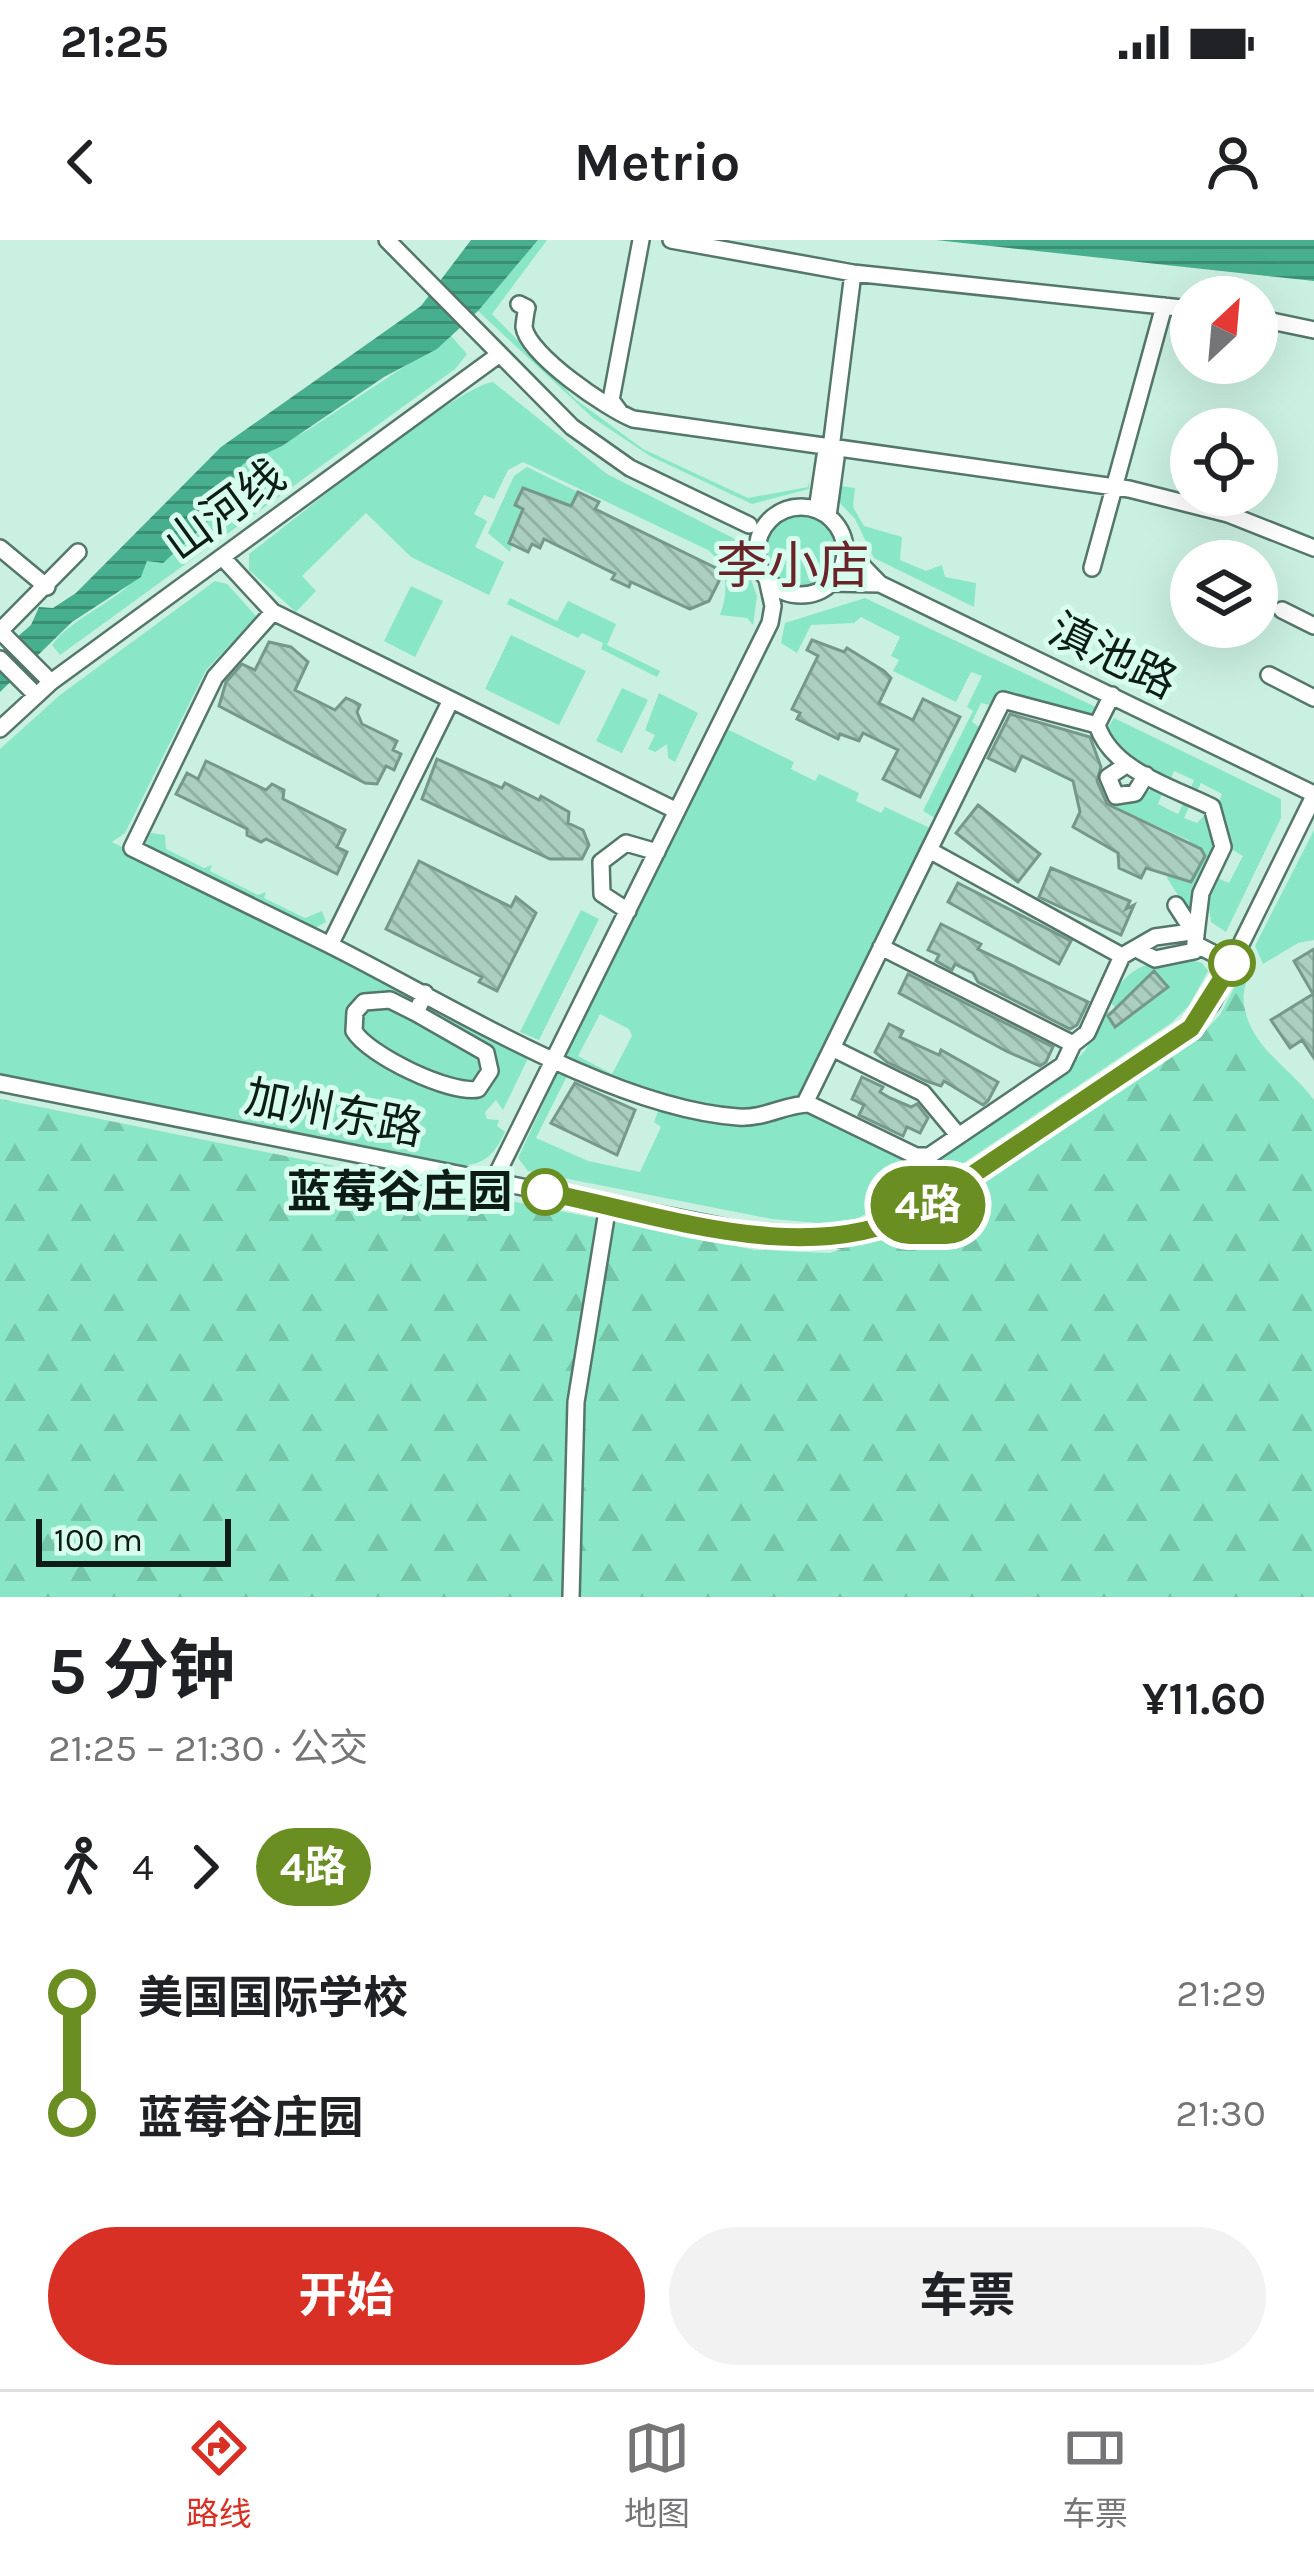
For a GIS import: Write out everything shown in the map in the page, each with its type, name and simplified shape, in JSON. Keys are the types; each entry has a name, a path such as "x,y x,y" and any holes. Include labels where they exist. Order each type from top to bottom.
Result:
{"street":[{"path":"387,240 572,427 630,469 749,525 788,508 823,513"},
{"path":"628,417 611,400 641,240"},
{"path":"671,240 853,273 1170,307"},
{"path":"853,273 831,448 825,456 823,513 845,548 880,584"},
{"path":"520,304 526,308 525,332 531,340 586,393 628,417 1118,488 1210,508 1314,548"},
{"path":"1092,568 1118,488 1164,306"},
{"path":"1278,323 1314,330"},
{"name":"山河线","path":"0,728 51,682 497,356"},
{"path":"586,393 599,395 614,383"},
{"path":"757,548 774,516"},
{"path":"494,1182 770,623 773,606 749,525"},
{"path":"0,548 46,587"},
{"path":"770,623 832,583 841,572 845,548"},
{"path":"51,682 4,634 78,552"},
{"path":"222,557 273,612 677,811"},
{"path":"767,579 783,591 806,596"},
{"path":"832,583 880,584"},
{"name":"滇池路","path":"880,584 1314,795"},
{"path":"1282,610 1314,626"},
{"path":"273,612 215,676 151,819 132,848 629,1095 691,1111 771,1117 805,1103 1004,700 1097,725"},
{"path":"0,659 36,695"},
{"path":"1269,675 1314,698"},
{"path":"805,1103 916,1156 929,1156 1063,1065 1073,1044 1087,1033 1122,956 1140,950 1155,959 1186,955 1195,938 1201,893 1223,847 1212,807 1126,765 1103,745 1097,725 1112,695"},
{"path":"330,945 339,910 451,700"},
{"path":"1126,765 1109,772 1116,796 1135,793 1146,775"},
{"name":"加州东路","path":"0,1083 812,1241 885,1227 917,1212 1191,1028 1232,963 1246,951 1314,795"},
{"path":"628,911 602,893 601,862 626,844 657,852"},
{"path":"929,850 1122,956"},
{"path":"1176,905 1195,938 1232,963"},
{"path":"881,947 1073,1044"},
{"path":"416,1012 425,993"},
{"path":"371,999 416,1012 486,1053 490,1071 478,1089 457,1091 366,1046 353,1031 358,1008 371,999"},
{"path":"832,1048 923,1093 958,1135"},
{"path":"572,1597 576,1402 608,1204"}],"green space":[{"path":"538,240 547,240 492,314 575,399 643,449 748,498 808,487 809,481 809,489 752,504 650,456 593,418 478,311"},
{"path":"451,336 467,354 455,369 60,655 52,645 129,585 147,561 157,560 243,464 308,430"},
{"path":"493,382 607,474 737,540 757,596 753,625 747,618 720,615 725,580 708,550 523,462 508,470 494,499 484,495 474,514 487,521 475,547 504,562 489,595 411,557 366,513 302,576 316,591 296,612 249,570 249,554 335,487 446,406"},
{"path":"527,467 578,492 571,506 523,489 515,504 523,509 510,552 488,533 514,476"},
{"path":"840,486 855,488 853,507 864,526 902,537 900,560 926,571 942,565 945,577 976,583 974,607 874,558 855,519 840,503"},
{"path":"801,516 825,527 836,551 825,575 801,586 777,575 766,551 777,527"},
{"path":"215,581 227,584 257,617 206,670 125,833 112,842 532,1050 503,1110 496,1100 485,1112 487,1119 499,1120 497,1126 505,1132 494,1151 478,1162 463,1166 0,1074 0,749 60,695"},
{"path":"411,586 443,601 415,657 384,641"},
{"path":"510,598 557,621 568,601 616,624 607,645 660,671 657,677 601,649 603,643 582,633 578,638 507,604"},
{"path":"865,598 1098,708 1098,715 1089,720 995,694 989,705 981,703 972,722 979,727 935,818 923,811 973,711 967,707 982,676 971,672 956,702 893,671 899,660 891,656 900,637 861,617 854,623 811,625 797,653 781,643 785,623"},
{"path":"511,635 586,671 559,725 485,689"},
{"path":"622,688 648,700 622,753 596,741"},
{"path":"659,693 698,713 675,762 668,758 667,744 655,752 648,749 655,735 645,730"},
{"path":"1114,718 1281,799 1281,818 1226,932 1211,922 1208,899 1217,878 1229,883 1243,856 1233,850 1218,804 1222,794 1201,783 1196,793 1190,790 1194,780 1174,771 1170,781 1134,760 1107,729"},
{"path":"725,728 794,762 791,769 815,781 819,774 859,793 856,801 881,813 885,807 930,828 797,1101 769,1110 709,1110 647,1093 564,1056","holes":["600,1014 629,1029 632,1036 612,1074 578,1056"]},
{"path":"1152,789 1162,794 1158,804 1178,814 1183,804 1189,807 1184,818 1197,823 1205,815 1216,848 1192,896 1192,917 1167,878 1169,874 1182,880 1206,857 1188,840 1110,805 1108,798 1131,800"},
{"path":"1314,830 1314,940 1298,943 1263,964 1255,946"},
{"path":"151,833 165,835 166,849 204,868 212,865 210,871 258,895 266,892 264,898 305,918 322,911 326,922 313,929 152,850 146,842"},
{"path":"581,910 599,919 539,1040 520,1032"},
{"path":"1184,958 1202,963 1208,971 1188,1007 1171,1023 947,1174 856,1219 819,1223 772,1219 528,1171 518,1158 560,1068 570,1070 536,1138 588,1161 640,1172 661,1127 654,1122 659,1109 759,1123 802,1106 914,1159 1061,1074 1085,1051 1102,1014 1117,1009 1110,1002 1131,973 1148,964"},
{"path":"1249,959 1243,998 1254,1033 1314,1100 1314,1597 0,1597 0,1099 755,1250 830,1253 915,1224 1202,1034 1220,1015"}],"shaded area":[{"path":"471,240 538,240 478,311 437,349 384,377 282,446 243,464 205,525 163,563 147,561 141,577 72,622 0,692 0,652 31,625 39,607 53,608 76,593 221,447 421,306"},
{"path":"936,240 1314,240 1314,281"}],"building":[{"path":"523,488 571,506 578,492 599,502 595,509 716,568 719,581 709,601 690,609 631,582 629,587 612,579 615,574 544,539 540,548 532,544 528,552 509,543 523,509 515,505"},
{"path":"812,640 844,652 847,648 884,671 891,678 879,703 913,720 923,699 960,717 920,797 883,779 898,750 863,733 859,741 840,734 838,739 797,719 800,713 792,709 818,656 807,650"},
{"path":"269,642 291,647 308,662 295,690 335,710 346,698 353,701 360,705 357,712 362,724 397,741 393,750 401,754 394,770 386,766 377,784 365,783 219,706 226,682 242,664 255,670"},
{"path":"1010,714 1090,737 1101,767 1097,781 1107,804 1201,849 1205,856 1191,882 1146,868 1141,878 1119,868 1118,853 1073,827 1080,812 1073,781 1022,756 1015,771 988,758"},
{"path":"437,759 502,788 505,783 539,800 541,796 569,812 568,823 583,830 589,845 582,859 550,859 422,799"},
{"path":"206,761 266,790 272,784 284,790 283,799 345,830 337,847 347,852 337,874 266,839 261,842 247,835 247,829 176,794 187,773 198,779"},
{"path":"978,805 1040,854 1018,882 956,833"},
{"path":"419,861 511,907 516,897 536,913 497,991 479,982 482,977 386,929"},
{"path":"1051,868 1130,901 1126,909 1134,905 1121,935 1039,897"},
{"path":"958,883 1071,941 1059,964 948,902"},
{"path":"941,924 981,944 978,949 1088,1002 1077,1025 1070,1029 978,982 973,973 955,964 952,970 936,961 939,955 928,950"},
{"path":"1314,949 1314,1058 1302,1040 1290,1048 1271,1020 1313,994 1294,961"},
{"path":"1154,971 1168,987 1115,1027 1108,1016"},
{"path":"908,974 1053,1047 1046,1062 1040,1066 1006,1051 899,993"},
{"path":"889,1024 903,1031 900,1037 939,1055 941,1050 998,1082 988,1101 983,1105 944,1081 941,1086 926,1081 887,1062 875,1052"},
{"path":"862,1077 883,1087 880,1092 890,1098 911,1107 917,1104 928,1118 920,1133 907,1127 903,1136 859,1115 864,1105 852,1099"},
{"path":"575,1083 635,1110 617,1155 551,1123"}],"bus line":[{"name":"4路","path":"545,1192 812,1241 885,1227 917,1212 1191,1028 1232,963"}],"place":[{"name":"蓝莓谷庄园","path":"545,1192"}],"district":[{"name":"李小店","path":"793,566"}]}
